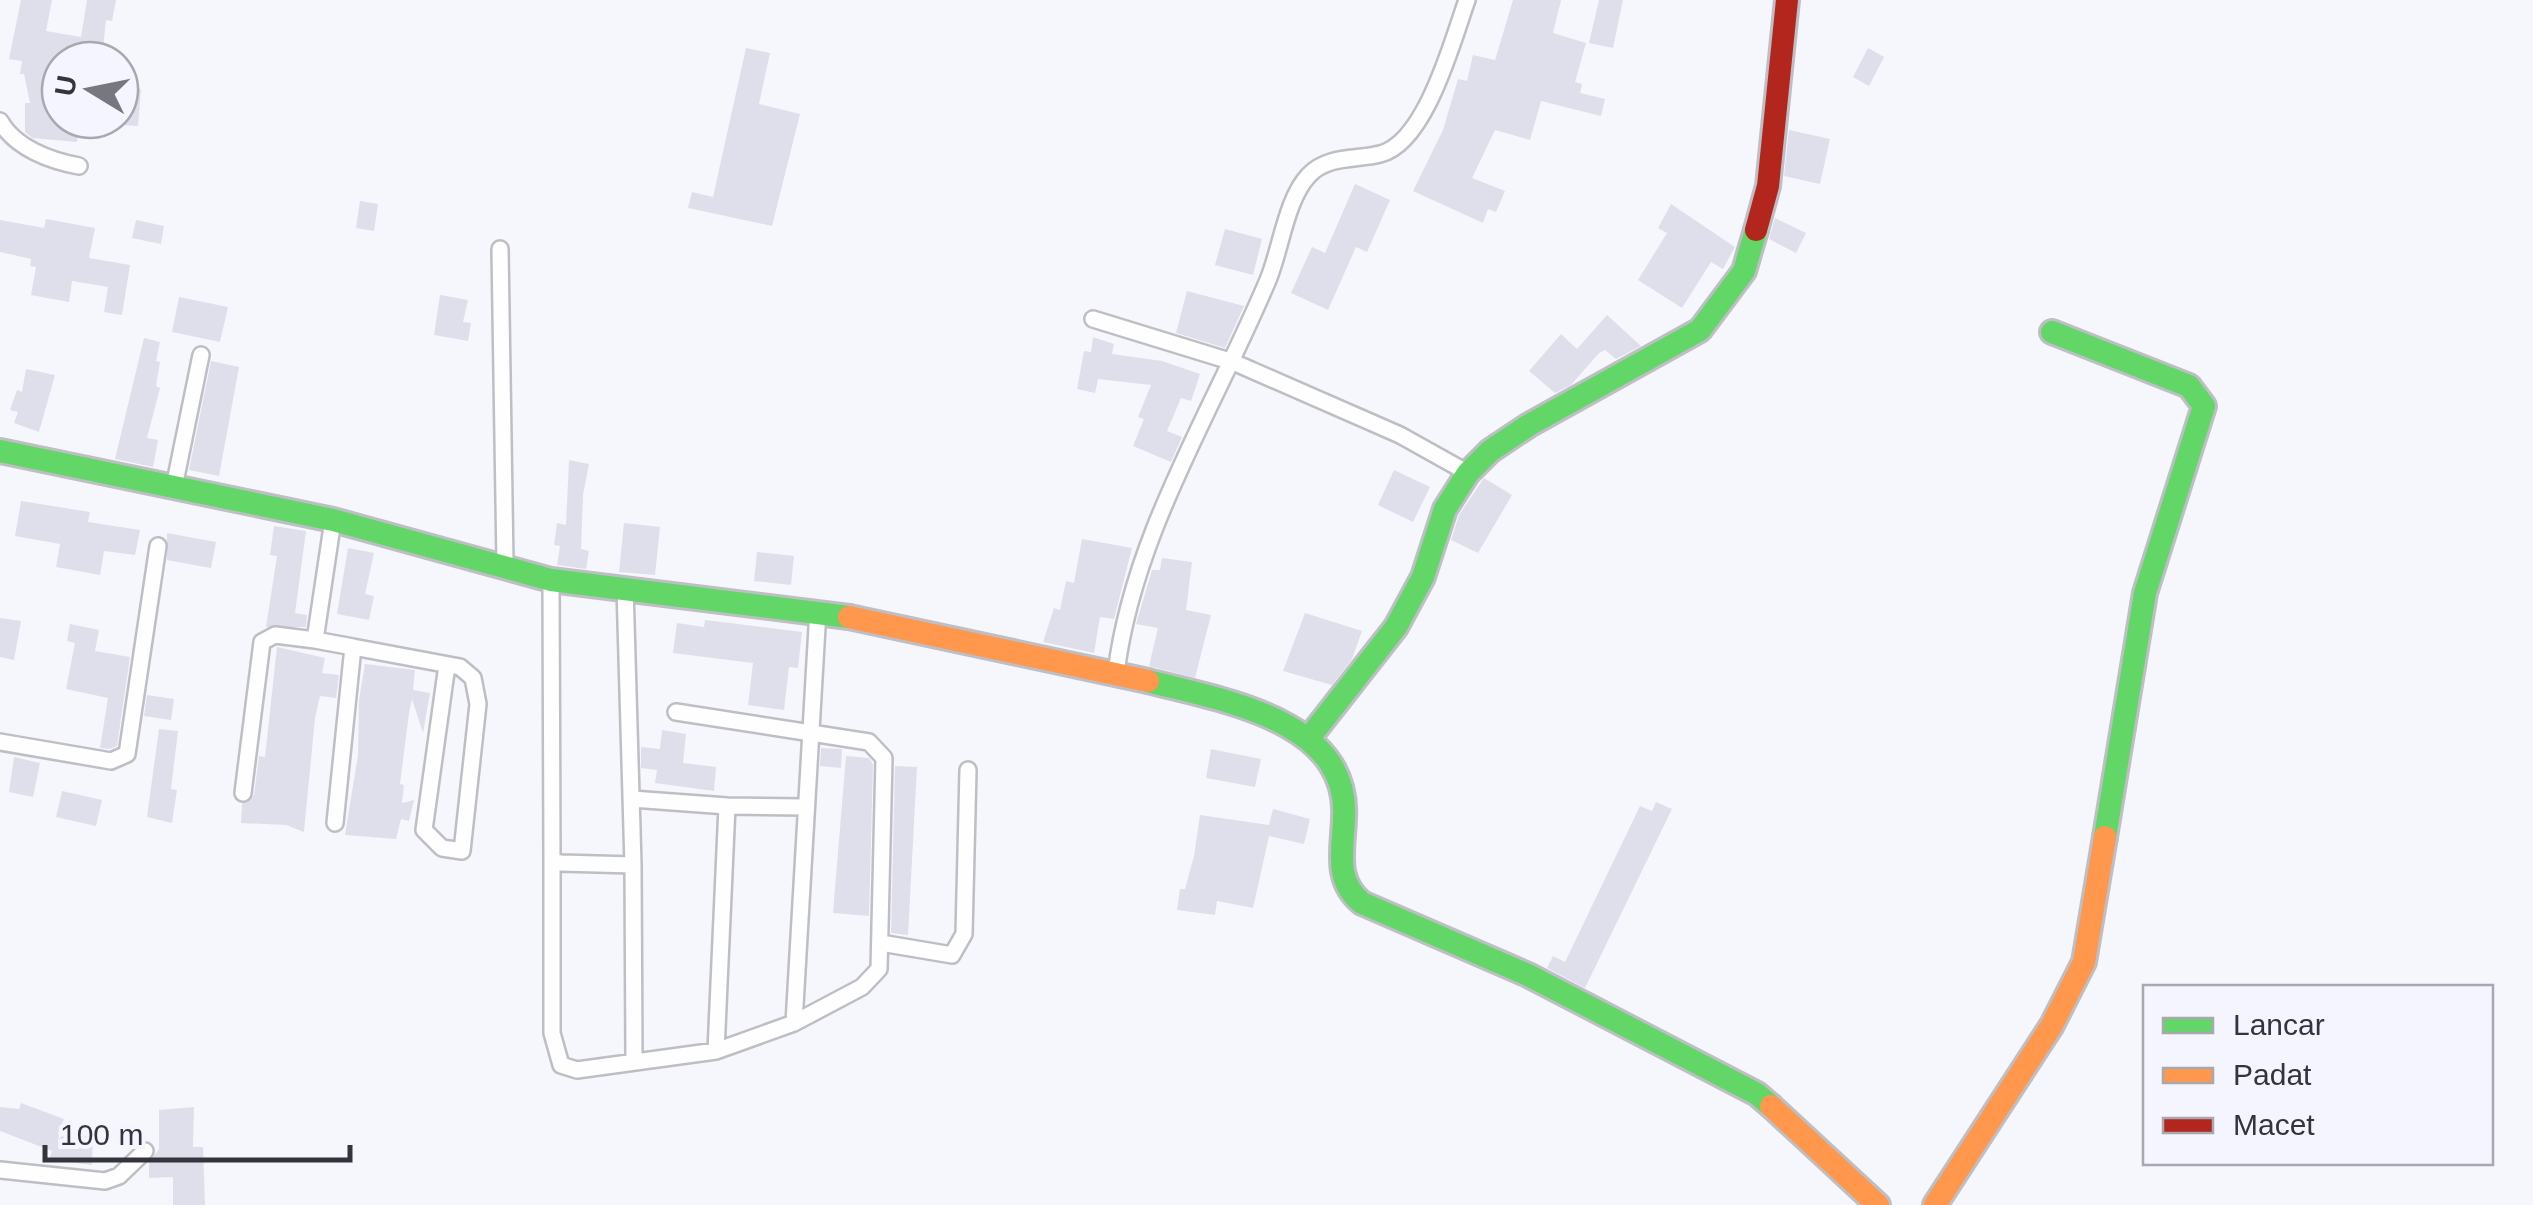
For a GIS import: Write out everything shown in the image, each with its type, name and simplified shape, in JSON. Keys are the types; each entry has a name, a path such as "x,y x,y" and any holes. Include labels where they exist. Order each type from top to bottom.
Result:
{"street":[{"path":"1116,673 1122,623 1136,569 1233,362 1283,246 1296,198 1310,174 1355,154 1382,154 1404,138 1436,87 1468,0"},
{"path":"1310,738 1396,627 1422,577 1445,509 1468,472 1490,451 1529,425 1700,330 1721,307 1744,271 1768,186 1787,0"},
{"path":"0,121 28,147 54,162 79,166"},
{"path":"500,249 505,564"},
{"path":"1093,319 1233,362 1400,435 1468,472"},
{"path":"1935,1205 2052,1025 2084,962 2145,593 2204,406 2189,386 2052,332"},
{"path":"174,487 201,355"},
{"path":"0,451 332,520 505,564 552,580 818,610 1116,673 1241,705 1310,738 1335,770 1344,804 1340,870 1351,894 1362,903 1528,975 1757,1094 1878,1205"},
{"path":"314,640 332,520"},
{"path":"0,742 111,761 127,754 158,546"},
{"path":"552,580 554,1051 561,1065 577,1070 716,1051 794,1023 873,979 881,943 884,758 869,742 813,730 676,712"},
{"path":"625,588 634,1060"},
{"path":"794,1023 818,610"},
{"path":"243,793 262,642 276,634 447,665 470,674 478,704 462,851 442,848 424,830 447,665"},
{"path":"335,823 353,646"},
{"path":"881,943 940,955 952,955 958,948 964,934 968,770"},
{"path":"632,799 804,807"},
{"path":"716,1051 727,806"},
{"path":"552,861 633,866"},
{"path":"0,1170 104,1181 120,1176 145,1151"}],"building":[{"path":"21,0 52,0 46,31 81,37 87,0 116,0 112,21 106,20 104,40 40,40 40,139 25,132 25,103 30,103 24,74 20,74 22,61 9,59"},
{"path":"1513,0 1561,0 1553,33 1586,43 1575,82 1582,84 1580,93 1605,99 1601,116 1541,101 1530,140 1495,130 1472,178 1505,191 1496,212 1488,209 1483,223 1413,191 1443,130 1458,79 1467,81 1473,55 1495,60"},
{"path":"1599,0 1623,0 1613,48 1589,43"},
{"path":"746,48 770,53 759,104 800,114 772,226 688,208 692,192 713,197"},
{"path":"1868,48 1884,57 1869,86 1853,77"},
{"path":"1789,130 1830,139 1820,184 1784,176"},
{"path":"1355,184 1390,200 1367,252 1356,247 1328,310 1291,293 1312,247 1325,253"},
{"path":"360,201 378,204 374,231 356,228"},
{"path":"1671,204 1735,247 1723,269 1711,262 1682,308 1638,280 1667,233 1658,228"},
{"path":"1775,218 1806,233 1796,253 1769,239"},
{"path":"46,219 95,228 89,258 130,265 122,315 104,312 108,287 72,281 69,302 31,295 36,267 30,266 31,259 0,252 0,220 44,228"},
{"path":"136,220 164,226 161,244 132,238"},
{"path":"1225,229 1262,239 1253,275 1215,265"},
{"path":"1187,291 1244,306 1225,348 1176,333"},
{"path":"440,295 468,300 463,322 471,323 468,341 434,335"},
{"path":"179,297 228,307 220,342 172,332"},
{"path":"1607,315 1641,346 1616,359 1605,350 1599,353 1571,385 1555,393 1529,371 1561,334 1577,349"},
{"path":"1093,337 1114,344 1112,354 1162,361 1200,374 1191,401 1181,398 1167,431 1182,437 1171,462 1133,446 1144,419 1138,417 1151,385 1098,379 1095,393 1077,389 1084,351 1091,352"},
{"path":"144,338 160,342 156,386 160,388 147,438 158,440 153,467 115,459"},
{"path":"211,361 239,367 219,476 189,470"},
{"path":"26,369 55,375 39,432 14,423 18,412 10,410 17,390 22,392"},
{"path":"569,460 589,464 583,495 581,549 589,551 586,569 557,565 560,546 554,545 557,523 566,525"},
{"path":"1394,470 1430,487 1413,522 1378,505"},
{"path":"1484,478 1512,495 1478,553 1451,540 1459,515"},
{"path":"21,501 90,512 88,522 140,530 135,555 104,551 100,575 56,567 60,544 15,536"},
{"path":"624,523 660,527 655,575 619,572"},
{"path":"274,526 306,531 295,613 307,615 306,627 266,627 277,556 270,555"},
{"path":"167,533 216,542 211,568 167,560"},
{"path":"1082,539 1132,548 1114,619 1100,617 1094,653 1043,642 1054,608 1060,610 1066,581 1074,583"},
{"path":"348,548 374,553 365,594 374,596 369,620 337,614"},
{"path":"757,552 794,556 791,585 754,581"},
{"path":"1162,558 1192,562 1186,610 1211,615 1195,678 1149,666 1158,628 1136,624 1152,570 1160,570"},
{"path":"1305,613 1362,631 1352,659 1332,685 1283,671"},
{"path":"0,618 21,621 14,660 0,657"},
{"path":"705,620 802,632 798,668 789,667 784,710 748,705 753,663 673,653 677,623 704,627"},
{"path":"70,624 99,630 95,651 130,657 117,746 110,749 100,748 108,698 66,689 75,643 67,641"},
{"path":"277,647 325,658 322,673 339,675 336,698 320,696 315,718 304,832 286,825 241,823 242,804 254,795 259,756 265,757"},
{"path":"365,664 415,670 413,690 430,693 423,733 412,699 400,784 404,785 402,803 414,800 409,821 401,819 396,839 345,835 358,755 359,700"},
{"path":"147,695 174,699 171,720 144,716"},
{"path":"159,729 178,731 171,789 177,790 172,823 147,817"},
{"path":"662,730 686,734 683,763 716,767 714,791 655,783 657,770 641,768 641,747 660,749"},
{"path":"821,748 842,749 841,768 820,766"},
{"path":"1211,749 1261,759 1255,787 1206,778"},
{"path":"846,756 869,758 873,764 869,916 833,913"},
{"path":"14,757 40,763 33,797 9,792"},
{"path":"895,766 917,767 908,935 891,933"},
{"path":"62,791 102,800 96,826 56,817"},
{"path":"1656,802 1672,809 1585,988 1547,968 1553,956 1565,962 1640,806 1652,811"},
{"path":"1273,809 1310,819 1304,844 1269,836 1253,908 1217,901 1215,915 1177,910 1180,889 1185,889 1194,856 1200,815 1269,825"},
{"path":"21,1103 64,1119 58,1134 93,1136 92,1165 49,1160 52,1151 0,1131 0,1107 19,1109"},
{"path":"194,1107 193,1147 203,1147 205,1205 173,1205 173,1177 149,1178 149,1163 159,1149 159,1110"}],"traffic: fast":[{"path":"1309,738 1396,627 1423,577 1445,509 1468,473 1490,451 1529,425 1700,330 1744,271 1756,230"},
{"path":"2052,332 2189,386 2204,406 2145,593 2105,837"},
{"path":"0,451 333,520 551,580 849,617"},
{"path":"1148,681 1210,696 1275,720 1304,736 1326,758 1340,784 1344,875 1362,903 1528,975 1757,1094 1771,1106"}],"traffic: slow":[{"path":"849,617 1148,681"},
{"path":"1935,1205 2052,1025 2084,962 2105,837"},
{"path":"1771,1106 1878,1205"}],"traffic: jam":[{"path":"1756,230 1768,186 1787,0"}]}
